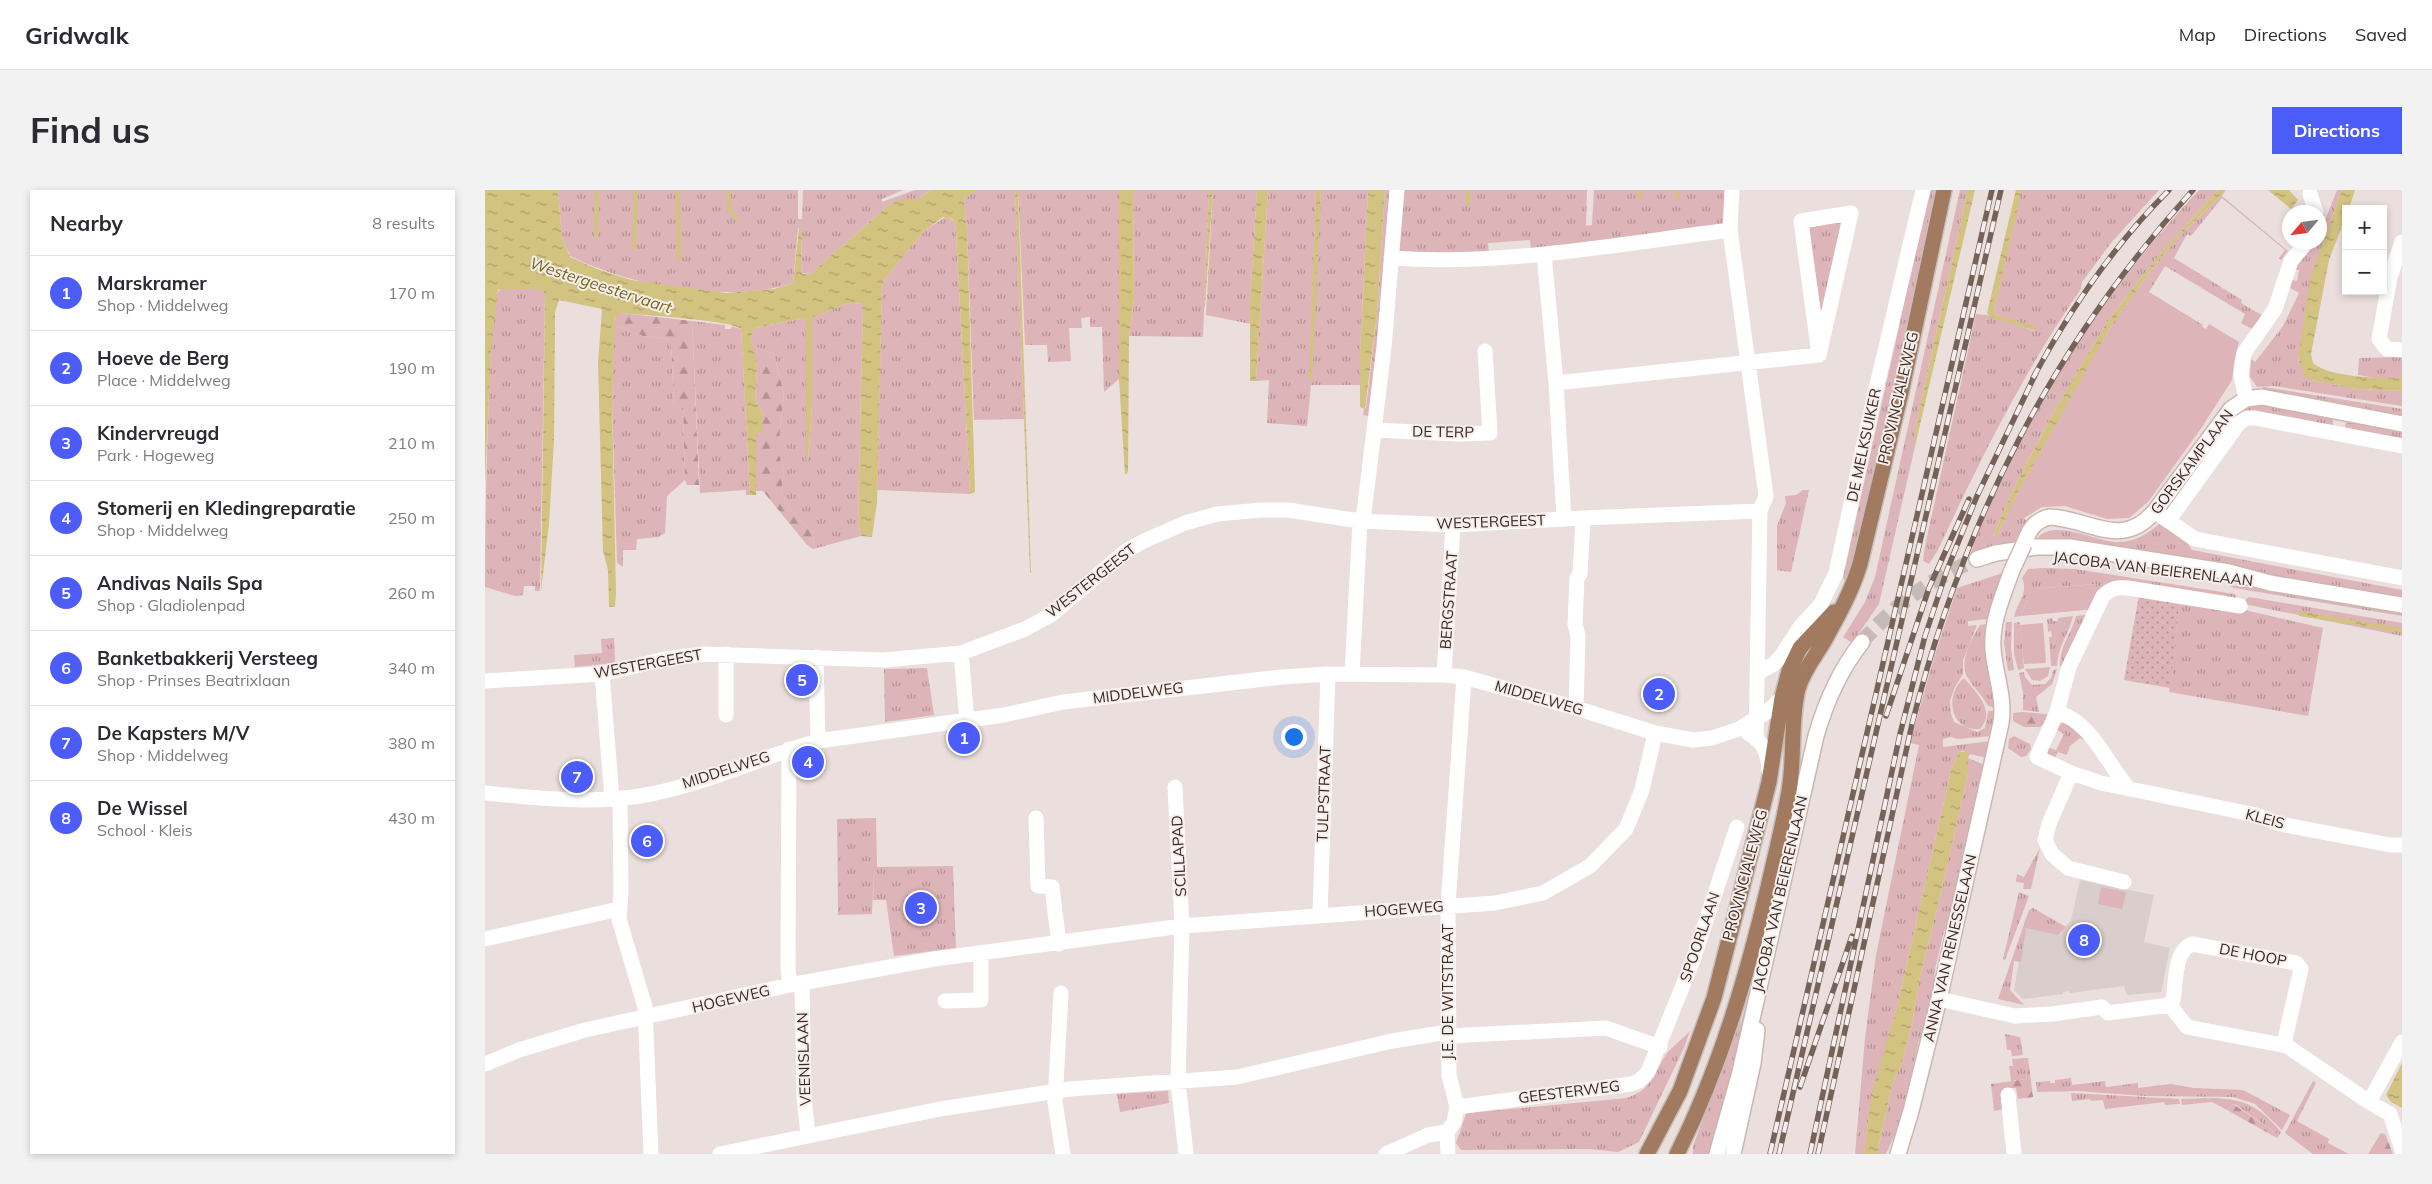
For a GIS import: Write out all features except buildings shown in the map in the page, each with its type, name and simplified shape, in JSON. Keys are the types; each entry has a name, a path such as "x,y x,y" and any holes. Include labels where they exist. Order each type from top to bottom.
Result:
{"main road":[{"name":"PROVINCIALEWEG","path":"1681,1150 1711,1079 1733,1016 1754,946 1789,792 1798,688 1808,664 1822,644 1854,583 1860,564 1901,393 1944,190"},
{"name":"PROVINCIALEWEG","path":"1647,1154 1680,1091 1714,998 1769,782 1782,698 1789,670 1800,648 1843,603"}],"street":[{"path":"1351,674 1360,521 1364,513 1385,347 1397,190"},
{"path":"1731,190 1730,230 1765,496 1760,511 1756,739"},
{"name":"DE MELKSUIKER","path":"1757,672 1774,664 1782,655 1800,627 1821,604 1836,573 1873,402 1923,190"},
{"path":"2310,194 2314,205"},
{"path":"1851,213 1821,346 1819,355 1801,221 1851,213"},
{"path":"1391,258 1435,261 1544,254 1730,230"},
{"path":"2402,242 2390,277 2379,339 2387,349 2402,350"},
{"path":"2246,399 2241,375 2244,353 2275,309 2291,262 2301,250"},
{"path":"1544,254 1556,383 1564,519"},
{"name":"DE TERP","path":"1375,430 1458,434 1490,433 1485,351"},
{"path":"1556,383 1746,361 1819,355"},
{"name":"GORSKAMPLAAN","path":"1998,741 2003,710 2001,686 1993,649 1993,629 2013,570 2031,527 2045,518 2054,517 2106,530 2122,531 2142,524 2155,512 2226,414 2246,399 2262,397 2402,424"},
{"path":"2337,433 2341,412"},
{"name":"GORSKAMPLAAN","path":"2168,521 2243,420 2255,418 2402,446"},
{"name":"WESTERGEEST","path":"485,681 602,674 665,659 703,654 884,660 961,653 1025,629 1051,615 1126,551 1144,541 1185,524 1217,514 1261,510 1288,510 1360,521 1453,525 1760,511"},
{"name":"JACOBA VAN BEIERENLAAN","path":"2155,512 2195,539 2402,578"},
{"path":"1577,708 1578,636 1575,624 1577,578 1581,574 1583,518"},
{"name":"BERGSTRAAT","path":"1444,675 1453,525"},
{"name":"JACOBA VAN BEIERENLAAN","path":"1977,563 2032,556 2055,555 2091,558 2228,581 2269,583 2402,605"},
{"path":"2129,789 2080,724 2068,716 2057,712 2069,667 2103,596 2107,591 2119,587 2240,606"},
{"name":"JACOBA VAN BEIERENLAAN","path":"1717,1154 1740,1072 1816,736 1831,692 1845,664 1864,645 1845,681 1825,737 1758,1016 1753,1063 1733,1154"},
{"path":"961,653 967,720"},
{"path":"726,654 726,715"},
{"path":"816,657 818,740"},
{"path":"602,674 616,799 621,884 619,919 645,1007 651,1154"},
{"name":"TULPSTRAAT","path":"1321,915 1328,674"},
{"name":"MIDDELWEG","path":"485,793 567,801 616,799 643,795 726,773 818,740 967,720 1063,702 1282,676 1351,674 1464,677 1577,708 1655,733 1693,740 1711,738 1739,729 1757,719 1782,698"},
{"name":"J.E. DE WITSTRAAT","path":"1457,1107 1449,1075 1448,906 1464,677"},
{"name":"KLEIS","path":"2057,712 2037,757 2071,773 2101,783 2256,815 2280,824 2391,845 2402,845"},
{"path":"1739,729 1762,743 1768,756 1769,782"},
{"name":"HOGEWEG","path":"485,1064 519,1050 585,1030 796,984 934,959 1059,944 1182,926 1495,903 1543,893 1590,866 1626,829 1642,790 1655,733"},
{"name":"ANNA VAN RENESSELAAN","path":"1898,1154 1911,1111 1939,998 1998,741"},
{"name":"VEENISLAAN","path":"789,749 788,969 796,984 808,1135"},
{"path":"2071,773 2049,824 2045,840 2052,854 2068,868 2124,882"},
{"name":"SCILLAPAD","path":"1175,787 1182,926 1178,1082 1186,1154"},
{"path":"1036,818 1038,886 1052,887 1059,944"},
{"name":"SPOORLAAN","path":"1660,1047 1692,963 1737,827"},
{"path":"485,939 619,909"},
{"name":"DE HOOP","path":"2170,1005 2173,1000 2181,954 2185,946 2192,944 2296,963 2301,969 2285,1039 2287,1046"},
{"path":"945,1001 981,1000 981,953"},
{"path":"1061,993 1055,1102 1063,1154"},
{"path":"1939,998 2015,1016 2102,1008 2108,1013 2170,1005 2187,1027 2287,1046 2369,1102 2390,1114 2402,1150"},
{"path":"719,1154 784,1148 808,1135 939,1109 1057,1091 1237,1077 1392,1040 1448,1034 1606,1028 1660,1047"},
{"path":"2369,1102 2402,1042"},
{"name":"GEESTERWEG","path":"1457,1107 1631,1084 1639,1081 1648,1072 1660,1047"},
{"path":"2008,1095 2014,1154"},
{"path":"1448,1154 1447,1132 1454,1122 1457,1107"},
{"path":"1387,1154 1428,1135 1447,1132"}],"shaded area":[{"path":"2080,880 2154,895 2144,942 2170,948 2161,992 2127,995 2124,986 2070,993 2069,991 2063,992 2063,994 2023,999 2014,990 2025,928 2060,934 2071,920"}],"green space":[{"path":"558,190 798,190 798,219 802,219 803,190 903,190 882,199 882,202 915,190 932,190 915,201 890,204 810,274 803,273 801,268 802,229 798,228 793,283 767,289 739,292 710,292 680,289 621,276 570,256 562,238"},
{"path":"977,190 1015,190 1024,419 974,420 967,231 964,199"},
{"path":"1018,190 1119,190 1119,379 1104,392 1102,327 1090,327 1090,317 1081,318 1082,328 1069,328 1071,361 1048,362 1047,345 1025,345"},
{"path":"1133,190 1209,190 1203,337 1129,336 1134,299"},
{"path":"1213,190 1257,190 1250,300 1251,324 1206,315"},
{"path":"1268,190 1316,190 1310,380 1321,190 1368,190 1360,355 1361,385 1311,385 1307,426 1267,423 1269,380 1256,381"},
{"path":"1385,190 1393,190 1374,417 1363,415 1366,408 1377,313"},
{"path":"1399,190 1587,190 1586,226 1592,225 1594,190 1729,190 1723,224 1531,250 1530,240 1488,243 1489,254 1401,255 1395,248"},
{"path":"1927,190 1937,190 1853,564 1846,583 1843,577 1898,331"},
{"path":"1960,190 1968,190 1920,406 1914,439 1916,442 1879,604 1852,643 1843,637 1865,602 1875,577"},
{"path":"2021,190 2159,190 2111,243 2082,282 2081,289 2060,320 2004,416 1938,550 1929,564 1923,561 1925,546 1976,314 1988,315 2034,331 2036,329 1997,315 1994,311"},
{"path":"2199,190 2218,190 2158,256 2109,319 2053,413 2012,492 1993,536 1998,533 2020,488 2111,326 2157,262 2226,190 2222,196 2282,248 2222,198 2191,236 2187,234 2174,258 2242,300 2241,303 2265,317 2252,329 2241,323 2245,314 2165,266 2149,292 2203,325 2202,327 2142,292 2029,483 2031,512 2024,518 2027,521 2019,538 2017,537 2015,544 1970,555 1976,537 2007,468 2047,393 2117,287"},
{"path":"2337,190 2342,190 2327,232 2327,215"},
{"path":"947,216 955,222 956,233 970,494 877,490 882,287 885,279 924,231"},
{"path":"1841,221 1843,224 1823,311 1821,312 1808,228"},
{"path":"2285,250 2288,251 2281,260 2279,258"},
{"path":"2307,250 2321,250 2298,359 2311,380 2356,389 2402,391 2402,406 2274,386 2257,387 2250,377 2251,359 2255,362 2283,326 2299,293 2290,288 2291,280 2297,281 2299,270 2294,269"},
{"path":"500,288 541,289 545,294 540,591 535,591 535,586 524,586 523,595 515,596 485,587 486,477 491,337 495,305"},
{"path":"2137,289 2206,329 2209,324 2239,342 2232,380 2202,427 2148,502 2129,518 2107,519 2065,506 2042,507 2024,518 2008,510 2095,353"},
{"path":"848,303 863,304 858,521 861,536 813,549 814,533 791,510 781,492 784,471 779,454 779,439 784,394 774,354 752,345 751,337 755,328 805,318 806,320 806,460 808,461 812,407 812,318"},
{"path":"621,313 692,321 699,485 687,485 685,480 683,408 674,407 671,340 643,336 614,325 616,315"},
{"path":"692,321 725,325 725,329 731,329 732,326 741,329 750,495 746,495 746,490 700,493"},
{"path":"614,325 643,336 671,340 674,406 683,408 685,480 667,496 665,533 659,537 637,539 636,550 623,550 623,567 617,563 612,400"},
{"path":"752,345 774,354 784,394 779,439 779,454 784,471 781,492 791,510 814,533 813,549 807,545 763,491 756,491 756,433 763,415 755,399 757,367"},
{"path":"2402,357 2402,378 2375,378 2358,375 2359,358"},
{"path":"2264,387 2402,409 2402,417 2258,390"},
{"path":"2261,405 2330,417 2333,425 2253,413 2189,484 2186,481 2233,417 2243,409"},
{"path":"2349,421 2402,431 2402,441 2346,429 2345,424"},
{"path":"1803,490 1809,490 1791,572 1777,570 1777,526 1786,503 1785,496 1796,495"},
{"path":"2160,523 2188,544 2192,550 2402,590 2402,599 2037,539 2044,533 2053,530 2063,530 2109,541 2124,542 2141,537"},
{"path":"2028,569 2075,569 2235,594 2237,600 2124,584 2093,610 2084,610 2096,584 2031,589 2021,616 2014,617 2024,589 2022,578"},
{"path":"2003,573 1989,619 1968,621 1968,626 1977,625 1963,660 1963,674 1954,689 1950,701 1954,722 1977,732 1985,728 1988,711 1996,711 1991,736 1943,739 1943,747 1991,741 1987,758 1970,754 1968,758 1968,754 1963,751 1959,752 1951,771 1897,1007 1870,1107 1864,1154 1855,1154 1865,1038 1876,955 1919,745 1910,743 1933,661 1957,588"},
{"path":"2097,584 2084,610 2021,616 2031,589"},
{"path":"2227,585 2278,590 2402,611 2402,616 2234,588"},
{"path":"2139,595 2180,601 2170,688 2124,680"},
{"path":"2249,597 2402,623 2402,636 2244,604"},
{"path":"2180,601 2240,609 2323,628 2308,716 2169,692"},
{"path":"2091,614 2067,665 2060,666 2060,658 2076,616"},
{"path":"2073,616 2060,651 2057,666 2051,666 2049,637 2052,637 2051,631 2048,632 2047,619 2052,618 2053,621 2058,621 2058,618"},
{"path":"2006,622 2012,622 2011,648 2014,670 2008,671 2004,643"},
{"path":"2020,622 2024,668 2018,670 2014,654 2014,623"},
{"path":"2043,623 2046,663 2024,664 2020,625"},
{"path":"1987,624 1996,708 1988,706 1969,680 1964,667 1967,652 1973,638 1980,625"},
{"path":"614,638 615,663 575,667 574,655 602,653 601,639"},
{"path":"2050,667 2048,676 2040,681 2032,680 2025,669"},
{"path":"927,668 934,715 885,722 884,669"},
{"path":"2057,669 2052,684 2036,697 2039,712 2023,710 2023,693 2019,673 2024,672 2025,677 2032,685 2045,684 2051,678 2053,670"},
{"path":"1964,678 1983,702 1985,708 1985,722 1980,729 1962,725 1953,711 1954,693"},
{"path":"2013,713 2047,714 2046,722 2040,727 2024,727 2013,721"},
{"path":"2067,721 2085,740 2080,738 2070,746 2067,755 2058,752 2054,759 2049,757 2047,750 2049,748 2056,750 2064,734 2057,730 2060,724"},
{"path":"2014,736 2030,744 2031,749 2026,756 2021,757 2008,748 2009,739"},
{"path":"1968,758 1985,765 1948,929 1944,931 1934,974 1937,979 1923,1038 1919,1040 1904,1106 1906,1110 1886,1154 1877,1154 1892,1085 1902,1063 1913,1018 1920,976 1968,774"},
{"path":"876,818 877,867 953,866 956,948 894,956 886,900 873,900 874,866 872,914 838,915 837,819"},
{"path":"2040,848 2031,889 2023,889 2024,883 2016,882 2017,874 2024,877"},
{"path":"2101,887 2126,892 2122,909 2098,904"},
{"path":"2019,892 2029,896 2005,960 2003,959"},
{"path":"2033,908 2066,927 2058,935 2026,928 2021,962 2014,961 2010,990 2024,1005 1998,999 2029,910"},
{"path":"1755,975 1755,987 1712,1147 1709,1154 1693,1154 1693,1146 1737,1028 1741,1022"},
{"path":"1690,1031 1684,1048 1639,1142 1618,1152 1589,1149 1461,1150 1456,1143 1468,1113 1627,1098 1636,1094 1647,1086 1668,1053"},
{"path":"2005,1034 2020,1037 2023,1055 2012,1056 2011,1050 2007,1050"},
{"path":"2024,1058 2027,1079 2011,1081 2009,1066 2013,1066 2012,1059"},
{"path":"2024,1058 2028,1058 2033,1097 2018,1099 2016,1088 2006,1088 2001,1093 2005,1109 1994,1111 1991,1084 2027,1079"},
{"path":"2071,1078 2072,1085 2105,1081 2106,1087 2138,1083 2138,1088 2171,1084 2194,1088 2243,1090 2290,1115 2282,1130 2255,1104 2234,1097 2145,1096 2077,1091 2037,1092 2036,1082 2050,1081 2050,1083 2055,1083 2055,1080"},
{"path":"2313,1081 2316,1083 2297,1121 2329,1139 2328,1143 2349,1154 2313,1154 2285,1133"},
{"path":"1168,1091 1169,1103 1120,1112 1117,1094"},
{"path":"2071,1093 2179,1099 2180,1104 2165,1105 2164,1102 2105,1109 2103,1100 2072,1101"},
{"path":"2215,1098 2236,1101 2252,1106 2266,1116 2281,1132 2279,1135 2233,1104 2227,1110 2212,1102 2182,1105 2181,1099"},
{"path":"2233,1104 2279,1135 2277,1138 2227,1110"},
{"path":"2381,1133 2385,1134 2393,1154 2368,1154"}],"water":[{"name":"Westergeestervaart","path":"485,190 558,190 562,238 570,257 597,269 631,280 726,293 774,289 793,283 799,228 802,229 801,268 803,274 810,274 890,204 908,198 915,201 932,190 977,190 964,199 967,231 975,492 970,494 956,233 955,222 951,218 943,217 924,231 885,279 882,287 877,503 872,537 861,536 858,521 863,304 848,303 812,318 812,407 808,461 806,460 806,320 805,318 755,328 751,337 757,367 755,399 763,415 762,433 756,433 756,495 750,495 741,329 721,323 621,313 615,318 612,400 616,593 615,607 609,607 608,570 603,551 598,363 602,309 559,300 555,312 554,440 549,524 541,591 545,294 541,289 498,289 491,351 485,483"},
{"path":"1015,190 1018,190 1031,573 1030,572"},
{"path":"1119,190 1133,190 1134,299 1129,336 1128,472 1125,475 1119,379"},
{"path":"1209,190 1213,190 1204,307"},
{"path":"1257,190 1268,190 1256,381 1250,381 1250,300"},
{"path":"1316,190 1321,190 1312,380 1309,379"},
{"path":"1368,190 1385,190 1377,313 1365,409 1360,407 1360,355"},
{"path":"1968,190 1975,190 1916,442 1914,439 1920,406"},
{"path":"2016,190 2022,190 1994,311 1997,315 2036,327 2036,331 1990,317 1987,313"},
{"path":"2218,190 2226,190 2157,262 2111,326 2020,488 1998,533 1993,536 2012,492 2053,413 2109,319 2158,256"},
{"path":"2268,190 2289,190 2298,200 2294,205 2286,205"},
{"path":"2342,190 2355,190 2350,205 2342,205 2342,226 2329,260 2311,354 2313,363 2331,372 2368,377 2402,378 2402,391 2356,389 2311,380 2305,376 2298,358 2310,279 2320,250 2327,250 2327,232"},
{"path":"2300,611 2402,628 2402,632 2299,616"},
{"path":"1959,752 1967,752 1968,754 1968,774 1920,976 1913,1018 1902,1063 1892,1085 1877,1154 1864,1154 1871,1096 1897,1007 1951,771"},
{"path":"2402,1063 2402,1108 2391,1102 2386,1095"}],"waterway":[{"path":"596,236 597,190"},
{"path":"634,248 636,190"},
{"path":"677,190 679,260"},
{"path":"729,190 729,209 737,219"},
{"path":"1468,190 1468,202"},
{"path":"1640,197 1641,190"},
{"path":"1678,190 1678,198"}],"tunnel":[{"path":"1862,642 1901,604 1944,575 1977,559"}],"railway":[{"path":"1770,1154 1992,190"},
{"path":"1779,1154 2001,190"},
{"path":"2033,378 2062,327 2094,279 2130,233 2169,190"},
{"path":"1818,1154 1912,724 1933,649 1958,577 1986,507 2019,439 2056,374 2097,310 2143,249 2193,190"},
{"path":"1810,1154 1900,734 1925,636 1947,570 1977,496 2036,373"},
{"path":"1886,716 1929,588 1969,499"},
{"path":"1800,1087 1852,936"}],"place":[{"name":"Andivas Nails Spa","path":"802,680"},
{"name":"Hoeve de Berg","path":"1659,694"},
{"name":"Marskramer","path":"964,738"},
{"name":"Stomerij en Kledingreparatie","path":"808,762"},
{"name":"De Kapsters M/V","path":"577,777"},
{"name":"Banketbakkerij Versteeg","path":"647,841"},
{"name":"Kindervreugd","path":"921,908"},
{"name":"De Wissel","path":"2084,940"}]}
